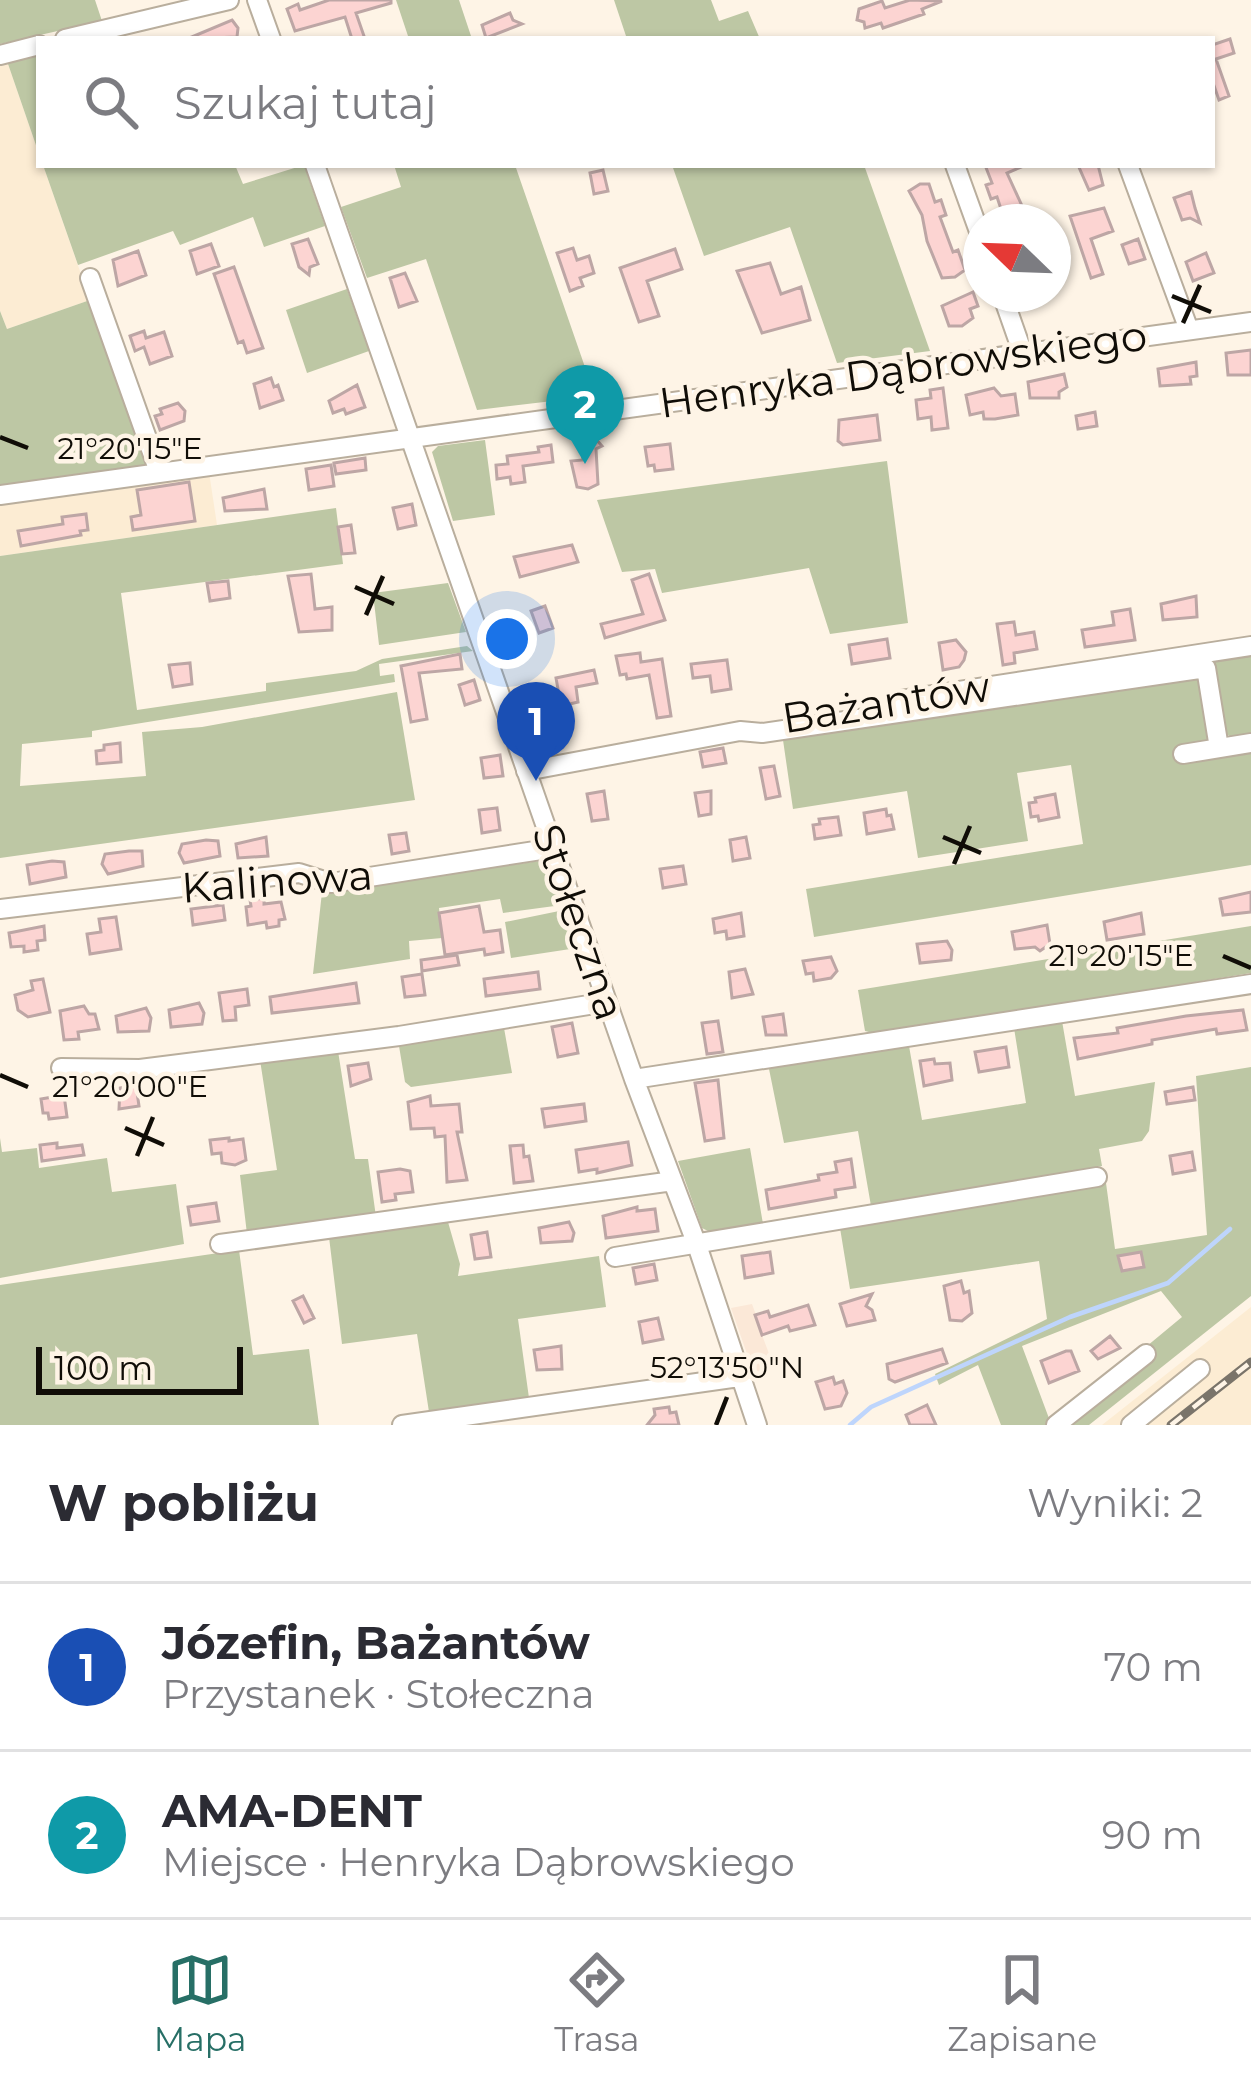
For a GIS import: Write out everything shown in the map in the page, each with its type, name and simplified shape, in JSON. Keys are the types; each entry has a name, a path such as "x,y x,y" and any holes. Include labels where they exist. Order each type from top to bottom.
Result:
{"street":[{"path":"108,34 229,0"},
{"path":"257,0 270,36"},
{"path":"0,55 36,46"},
{"name":"Stołeczna","path":"316,168 757,1425"},
{"path":"956,168 969,204"},
{"path":"1129,168 1189,330"},
{"path":"90,278 159,472"},
{"path":"1008,312 1023,354"},
{"name":"Henryka Dąbrowskiego","path":"0,495 1251,322"},
{"name":"Bażantów","path":"524,766 1251,646"},
{"path":"524,766 740,731 762,733 1206,668 1219,748"},
{"path":"1184,754 1251,742"},
{"name":"Kalinowa","path":"0,909 298,873 331,883 554,848"},
{"path":"634,1078 1251,984"},
{"path":"61,1068 140,1069 608,1003"},
{"path":"615,1257 1097,1177"},
{"path":"220,1244 673,1181"},
{"path":"1056,1425 1146,1354"},
{"path":"1131,1425 1200,1370"},
{"path":"402,1425 739,1377"}],"shaded area":[{"path":"7,61 36,145 36,168 44,168 90,300 7,329 0,311 0,63"},
{"path":"209,472 217,525 0,556 0,502"},
{"path":"752,1304 756,1315 768,1311 775,1330 762,1335 774,1367 754,1374 731,1308"},
{"path":"1251,1307 1251,1425 1102,1425 1188,1357"}],"green space":[{"path":"0,0 95,0 102,21 0,44"},
{"path":"396,0 459,0 471,36 408,36"},
{"path":"614,0 711,0 719,21 748,11 759,36 626,36"},
{"path":"36,55 36,145 7,61"},
{"path":"44,168 236,168 243,184 305,168 325,226 264,247 253,217 180,245 173,231 78,265"},
{"path":"395,168 516,168 595,396 477,410 426,259 367,278 341,207 401,187"},
{"path":"673,168 865,168 930,351 837,363 790,227 704,256"},
{"path":"347,289 369,351 307,373 286,310"},
{"path":"90,300 148,465 0,485 0,311 7,329"},
{"path":"485,440 495,515 453,521 432,452 438,446"},
{"path":"887,461 908,623 830,634 809,568 662,593 655,569 622,572 597,500"},
{"path":"336,508 343,564 121,593 137,710 266,691 266,683 356,671 382,659 467,646 473,651 379,664 380,676 394,674 395,682 92,731 92,737 22,744 20,786 146,776 142,732 202,727 397,692 415,800 0,858 0,556"},
{"path":"448,583 466,632 379,645 373,593"},
{"path":"1251,652 1251,736 1235,739 1224,733 1213,657"},
{"path":"1200,675 1213,743 1177,748 1178,762 1251,750 1251,865 814,937 806,889 1083,844 1071,765 1017,773 1028,841 918,858 907,791 793,809 783,740"},
{"path":"546,860 562,905 503,913 500,899 439,908 442,938 409,941 410,959 313,974 322,892"},
{"path":"564,910 577,948 511,958 505,922"},
{"path":"1251,926 1251,973 877,1034 865,1031 858,990"},
{"path":"1062,1021 1075,1096 1155,1082 1149,1131 1142,1141 1099,1149 1102,1166 871,1206 858,1131 784,1143 768,1064 909,1046 922,1120 1026,1103 1014,1028"},
{"path":"504,1028 512,1073 411,1087 405,1082 399,1046 404,1041"},
{"path":"338,1051 355,1159 368,1159 376,1217 247,1234 240,1175 277,1170 260,1060"},
{"path":"1251,1067 1251,1296 1089,1425 1066,1425 1182,1317 1161,1291 1022,1346 1050,1421 1046,1425 1001,1425 978,1365 939,1385 935,1374 1047,1319 1039,1261 850,1289 840,1228 1106,1183 1115,1249 1207,1235 1196,1076"},
{"path":"0,1138 2,1152 37,1148 39,1168 107,1158 112,1192 176,1184 184,1244 0,1278"},
{"path":"750,1148 763,1224 710,1232 702,1228 678,1161"},
{"path":"448,1222 460,1264 458,1276 599,1256 606,1307 518,1319 529,1398 429,1412 417,1334 342,1344 329,1237"},
{"path":"239,1250 253,1355 309,1349 319,1425 0,1425 0,1285"}],"building":[{"path":"329,0 391,0 356,13 364,36 351,36 345,17 295,31 287,9 298,4 300,10"},
{"path":"910,0 942,1 922,9 924,14 883,28 881,23 865,28 857,20 859,9 882,1 885,8"},
{"path":"510,13 522,24 491,36 485,36 482,25"},
{"path":"232,20 238,28 237,36 194,36"},
{"path":"1230,39 1234,53 1216,59 1229,96 1219,100 1215,89 1215,44"},
{"path":"986,168 1019,168 1007,173 1021,204 999,204 997,197 991,199 986,185 992,183"},
{"path":"1079,168 1099,168 1103,185 1089,190"},
{"path":"603,170 608,191 594,194 590,173"},
{"path":"929,184 935,202 941,200 946,215 940,217 953,252 958,250 963,264 963,271 955,277 942,278 922,215 909,191"},
{"path":"1191,192 1200,223 1182,220 1174,198"},
{"path":"1104,208 1113,231 1091,239 1103,274 1091,278 1071,216"},
{"path":"308,239 318,264 310,267 309,275 299,267 292,244"},
{"path":"1138,239 1145,259 1129,264 1122,245"},
{"path":"211,244 219,266 197,274 190,251"},
{"path":"573,248 577,260 589,256 594,273 580,278 583,286 570,291 557,253"},
{"path":"675,249 682,269 647,281 659,316 639,322 620,268"},
{"path":"138,251 146,275 118,286 113,260"},
{"path":"1206,253 1214,273 1193,281 1186,262"},
{"path":"770,263 781,294 801,287 810,320 762,333 737,271"},
{"path":"234,267 263,348 247,353 243,341 238,343 214,274"},
{"path":"405,273 417,301 399,307 390,278"},
{"path":"963,297 963,312 971,312 973,318 962,326 949,326 942,306"},
{"path":"144,331 146,338 164,332 172,356 150,364 144,347 135,351 130,336"},
{"path":"1251,350 1251,375 1228,375 1226,353"},
{"path":"1196,362 1197,376 1190,377 1191,384 1160,386 1158,369"},
{"path":"1064,374 1067,387 1059,398 1030,398 1028,382"},
{"path":"271,378 283,400 260,408 254,384"},
{"path":"357,385 365,407 333,413 329,401"},
{"path":"943,388 948,428 932,430 931,417 918,419 916,400 931,398 930,390"},
{"path":"994,388 1001,396 1015,394 1018,415 984,419 983,412 970,415 966,395"},
{"path":"178,403 185,411 184,421 160,430 155,416 162,414 160,409"},
{"path":"1095,412 1097,426 1078,429 1076,416"},
{"path":"877,415 880,440 843,445 838,441 839,420"},
{"path":"588,430 602,446 596,449 598,484 588,489 577,487 571,461 583,460 581,442"},
{"path":"670,444 673,469 655,471 654,465 648,466 645,447"},
{"path":"551,445 553,462 523,466 525,482 497,479 496,465 508,464 507,456 539,452 538,447"},
{"path":"365,458 366,470 336,474 334,463"},
{"path":"331,465 334,486 309,490 306,469"},
{"path":"189,482 195,521 133,530 131,517 141,515 137,490"},
{"path":"264,489 267,509 225,511 223,498"},
{"path":"412,504 416,525 398,529 393,508"},
{"path":"86,514 88,530 80,531 81,535 21,546 18,531 63,524 62,517"},
{"path":"351,525 355,553 342,554 338,527"},
{"path":"572,545 578,562 520,577 514,557"},
{"path":"311,574 315,609 332,607 332,630 299,632 288,576"},
{"path":"649,574 665,620 605,638 601,624 643,614 632,580"},
{"path":"228,581 230,598 210,601 207,583"},
{"path":"1196,596 1197,617 1163,620 1161,604"},
{"path":"545,606 553,628 539,633 531,611"},
{"path":"1130,609 1135,640 1085,647 1082,630 1114,625 1112,612"},
{"path":"1014,622 1016,635 1034,632 1037,649 1014,653 1015,663 1003,665 997,624"},
{"path":"887,639 890,658 852,664 849,645"},
{"path":"956,640 966,652 964,660 959,667 943,670 939,643"},
{"path":"640,653 641,662 662,659 671,716 657,718 649,675 627,679 626,674 620,675 616,656"},
{"path":"460,654 462,669 419,673 427,719 411,722 401,666"},
{"path":"727,660 731,689 712,692 710,676 693,678 691,664"},
{"path":"190,663 192,684 173,687 169,665"},
{"path":"594,670 597,683 576,687 578,702 561,706 556,678"},
{"path":"474,680 480,700 465,705 459,685"},
{"path":"120,743 121,762 97,764 96,751"},
{"path":"723,748 726,763 703,767 700,752"},
{"path":"500,755 503,776 484,778 481,758"},
{"path":"774,766 780,796 766,799 760,768"},
{"path":"604,791 608,819 592,821 587,794"},
{"path":"711,791 711,814 699,816 695,793"},
{"path":"1055,794 1059,817 1039,821 1038,816 1031,817 1029,803"},
{"path":"497,808 500,830 482,833 479,810"},
{"path":"886,809 894,829 867,834 864,813"},
{"path":"838,817 841,835 815,839 813,825 820,824 819,819"},
{"path":"406,833 409,851 392,854 389,835"},
{"path":"266,837 268,856 238,858 236,844"},
{"path":"746,837 750,858 733,861 730,840"},
{"path":"218,841 220,856 184,863 179,853 182,844"},
{"path":"142,851 143,866 108,874 102,864 105,854"},
{"path":"64,862 66,877 30,884 27,865"},
{"path":"683,866 686,884 663,888 660,869"},
{"path":"1251,892 1251,912 1223,915 1220,899"},
{"path":"264,898 264,904 281,902 285,919 279,920 279,926 248,925 250,900"},
{"path":"223,905 225,920 193,925 191,909"},
{"path":"479,906 484,932 500,930 503,952 485,955 484,949 445,955 439,913"},
{"path":"741,913 744,936 727,939 726,931 715,933 713,919"},
{"path":"1141,913 1144,934 1107,940 1104,922"},
{"path":"116,917 121,949 90,954 87,934 101,932 99,919"},
{"path":"1047,925 1050,944 1040,951 1015,949 1012,932"},
{"path":"44,926 45,940 37,941 38,950 11,947 9,933"},
{"path":"947,941 951,960 920,963 917,944"},
{"path":"457,955 459,965 422,971 421,960"},
{"path":"831,957 837,971 831,978 814,981 813,973 806,974 803,961"},
{"path":"745,969 753,994 732,998 729,972"},
{"path":"538,972 540,989 486,996 484,979"},
{"path":"422,974 425,995 405,997 402,977"},
{"path":"43,979 50,1012 28,1017 18,1010 15,995 33,990 31,981"},
{"path":"356,983 359,1003 272,1013 270,997"},
{"path":"247,989 249,1005 235,1007 236,1020 223,1021 219,993"},
{"path":"199,1003 202,1024 171,1027 169,1010"},
{"path":"84,1006 95,1014 99,1029 64,1040 60,1011"},
{"path":"146,1008 151,1018 149,1031 118,1032 116,1016"},
{"path":"1243,1010 1247,1030 1217,1034 1216,1029 1078,1059 1074,1038"},
{"path":"783,1014 786,1035 766,1035 763,1017"},
{"path":"718,1021 723,1052 707,1054 702,1023"},
{"path":"572,1023 578,1053 558,1057 552,1027"},
{"path":"1006,1047 1009,1067 979,1072 975,1052"},
{"path":"934,1059 935,1064 950,1063 952,1080 924,1086 920,1061"},
{"path":"368,1063 371,1079 351,1086 348,1066"},
{"path":"718,1080 724,1138 705,1141 695,1083"},
{"path":"136,1085 139,1106 119,1109 120,1088"},
{"path":"1193,1087 1195,1100 1167,1104 1165,1092"},
{"path":"64,1095 67,1117 49,1119 41,1099"},
{"path":"430,1096 431,1106 459,1104 462,1132 457,1132 467,1180 447,1182 445,1136 435,1137 434,1128 411,1129 408,1102"},
{"path":"584,1104 586,1121 545,1127 542,1109"},
{"path":"243,1139 246,1160 222,1163 221,1153 212,1154 210,1140"},
{"path":"628,1142 632,1165 579,1172 576,1150"},
{"path":"57,1143 57,1148 82,1145 84,1155 42,1161 40,1145"},
{"path":"523,1145 533,1181 514,1183 510,1146"},
{"path":"1192,1152 1195,1170 1173,1174 1170,1156"},
{"path":"851,1159 855,1187 835,1190 836,1197 769,1209 766,1190 819,1180 818,1175 837,1172 835,1162"},
{"path":"410,1171 413,1192 395,1194 396,1200 382,1202 378,1172"},
{"path":"216,1203 219,1221 191,1225 188,1207"},
{"path":"637,1207 637,1211 655,1209 658,1231 606,1238 603,1216"},
{"path":"569,1222 572,1241 541,1243 539,1228"},
{"path":"487,1232 491,1257 475,1259 471,1235"},
{"path":"770,1252 773,1273 745,1278 742,1256"},
{"path":"1141,1252 1144,1267 1122,1271 1118,1256"},
{"path":"654,1264 657,1280 636,1284 633,1268"},
{"path":"961,1281 964,1293 969,1291 972,1313 962,1321 950,1320 944,1286"},
{"path":"872,1294 866,1306 875,1320 847,1326 840,1304"},
{"path":"303,1296 314,1318 304,1323 293,1301"},
{"path":"808,1305 815,1325 790,1331 788,1326 762,1335 755,1315 768,1311 770,1317"},
{"path":"658,1318 663,1339 643,1343 639,1322"},
{"path":"1110,1336 1120,1348 1098,1359 1091,1351"},
{"path":"561,1346 562,1369 537,1370 534,1350"},
{"path":"942,1349 947,1363 895,1382 889,1379 887,1364"},
{"path":"1071,1351 1079,1371 1049,1383 1041,1361"},
{"path":"833,1377 835,1384 843,1381 847,1393 841,1406 825,1409 816,1382"},
{"path":"927,1405 936,1425 910,1425 906,1415"},
{"path":"669,1407 670,1413 676,1412 679,1425 647,1425 654,1409"}],"waterway":[{"path":"850,1425 871,1407 1070,1317 1168,1283 1230,1229"}],"railway":[{"path":"1171,1425 1251,1362"}],"place":[{"name":"AMA-DENT","path":"585,464"},
{"name":"Józefin, Bażantów","path":"536,781"}]}
